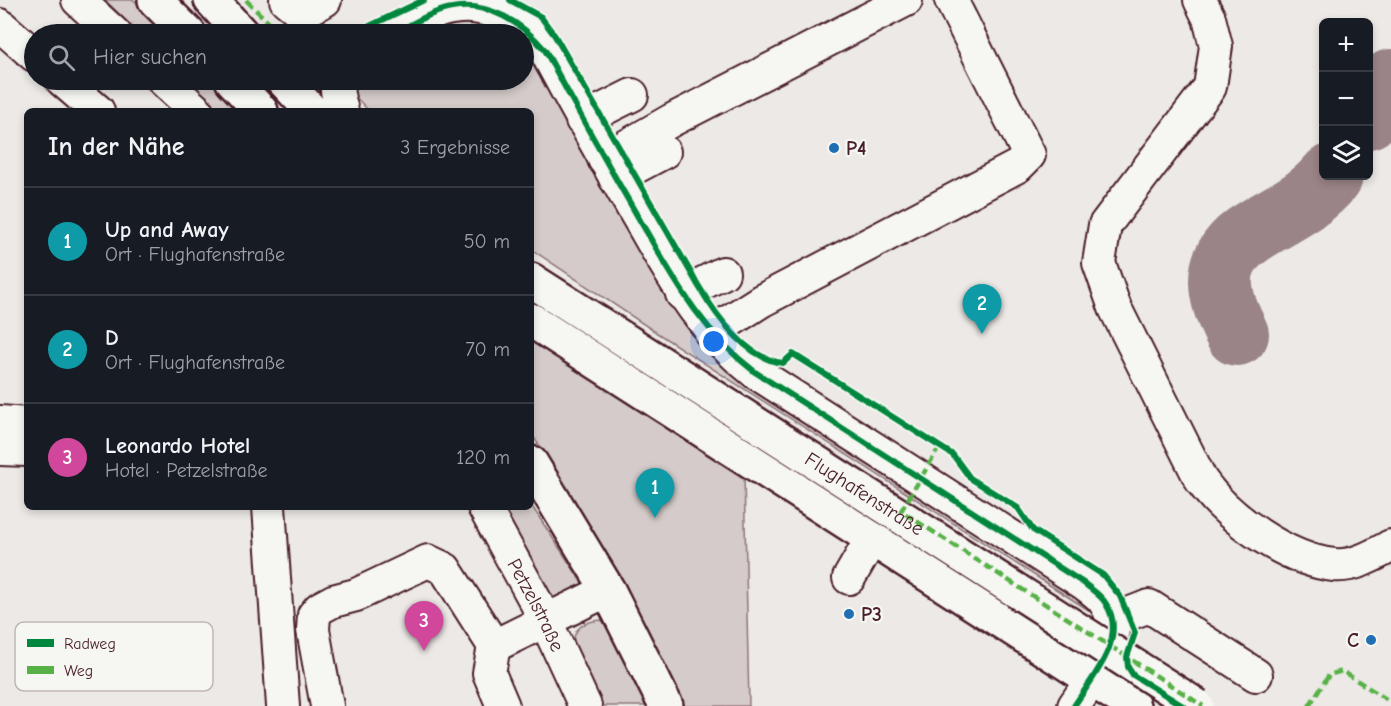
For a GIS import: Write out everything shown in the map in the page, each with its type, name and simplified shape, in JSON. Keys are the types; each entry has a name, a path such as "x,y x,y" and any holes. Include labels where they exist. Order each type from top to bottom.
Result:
{"main road":[{"path":"155,0 179,24"},
{"path":"211,0 233,24"},
{"path":"241,90 258,108"},
{"path":"292,90 309,108"},
{"name":"Flughafenstraße","path":"534,282 1197,706"},
{"name":"Flughafenstraße","path":"534,322 1133,706"},
{"path":"534,468 608,590 666,706"}],"street":[{"path":"78,0 104,24"},
{"path":"286,0 302,13 325,0"},
{"path":"609,168 672,120 906,0"},
{"path":"711,333 761,301 1018,166 1029,155 951,0"},
{"path":"1200,0 1209,18 1216,46 1210,87 1105,225 1099,263 1120,319 1201,480 1215,500 1233,516 1297,557 1336,565 1365,560 1391,546"},
{"path":"416,24 452,8 514,4 518,24"},
{"path":"0,25 24,46"},
{"path":"534,39 545,50 582,120 682,294 711,333 728,351 755,372 1085,584 1106,603 1115,627 1110,646 1074,706"},
{"path":"74,90 95,108"},
{"path":"174,90 193,108"},
{"path":"337,90 341,108"},
{"path":"582,120 632,95"},
{"path":"609,168 664,152"},
{"path":"682,294 723,273"},
{"path":"0,422 24,424"},
{"path":"0,449 24,450"},
{"path":"269,510 283,706"},
{"name":"Petzelstraße","path":"486,510 546,622 585,706"},
{"path":"849,578 872,538"},
{"path":"327,706 313,630 314,615 320,608 333,601 356,595 428,561 445,569 494,646 489,673 503,706"},
{"path":"494,646 608,590"},
{"path":"1113,620 1149,606 1256,675"}],"shaded area":[{"path":"105,0 134,0 158,24 130,24"},
{"path":"462,20 489,21 493,24 450,24"},
{"path":"534,67 685,323 734,373 1079,596 1090,611 657,333 534,251 534,108 366,108 351,90 534,90"},
{"path":"196,90 223,90 242,108 214,108"},
{"path":"534,339 744,475 749,706 680,706 578,506 534,438"},
{"path":"498,510 534,510 587,590 549,601"},
{"path":"601,620 610,626 651,706 600,706 580,668 575,655 574,642 576,631 585,624"}],"taxiway":[{"path":"1373,109 1391,81"},
{"path":"1237,334 1223,299 1222,272 1230,252 1246,237 1311,195 1327,180"}],"marked path":[{"path":"246,0 270,24"},
{"path":"940,446 901,511 1203,706"},
{"path":"1309,706 1329,675 1342,671 1391,702"}],"cycle path":[{"path":"374,24 424,0"},
{"path":"510,0 541,17 555,36 698,285 713,309 733,333 744,344 769,360 783,363 793,354 953,455 970,478 1018,508 1033,530 1103,575 1120,596 1135,633 1127,657 1128,667 1133,675 1183,706"},
{"path":"412,24 437,12 466,7 492,11 516,24"},
{"path":"534,38 545,50 614,176 676,281 703,320 735,355 755,372 1085,584 1106,604 1112,617 1113,630 1110,644 1098,670 1074,706"}],"place":[{"name":"P4","path":"834,148"},
{"name":"D","path":"982,334"},
{"name":"Up and Away","path":"655,518"},
{"name":"P3","path":"849,614"},
{"name":"C","path":"1371,640"},
{"name":"Leonardo Hotel","path":"424,651"}]}
